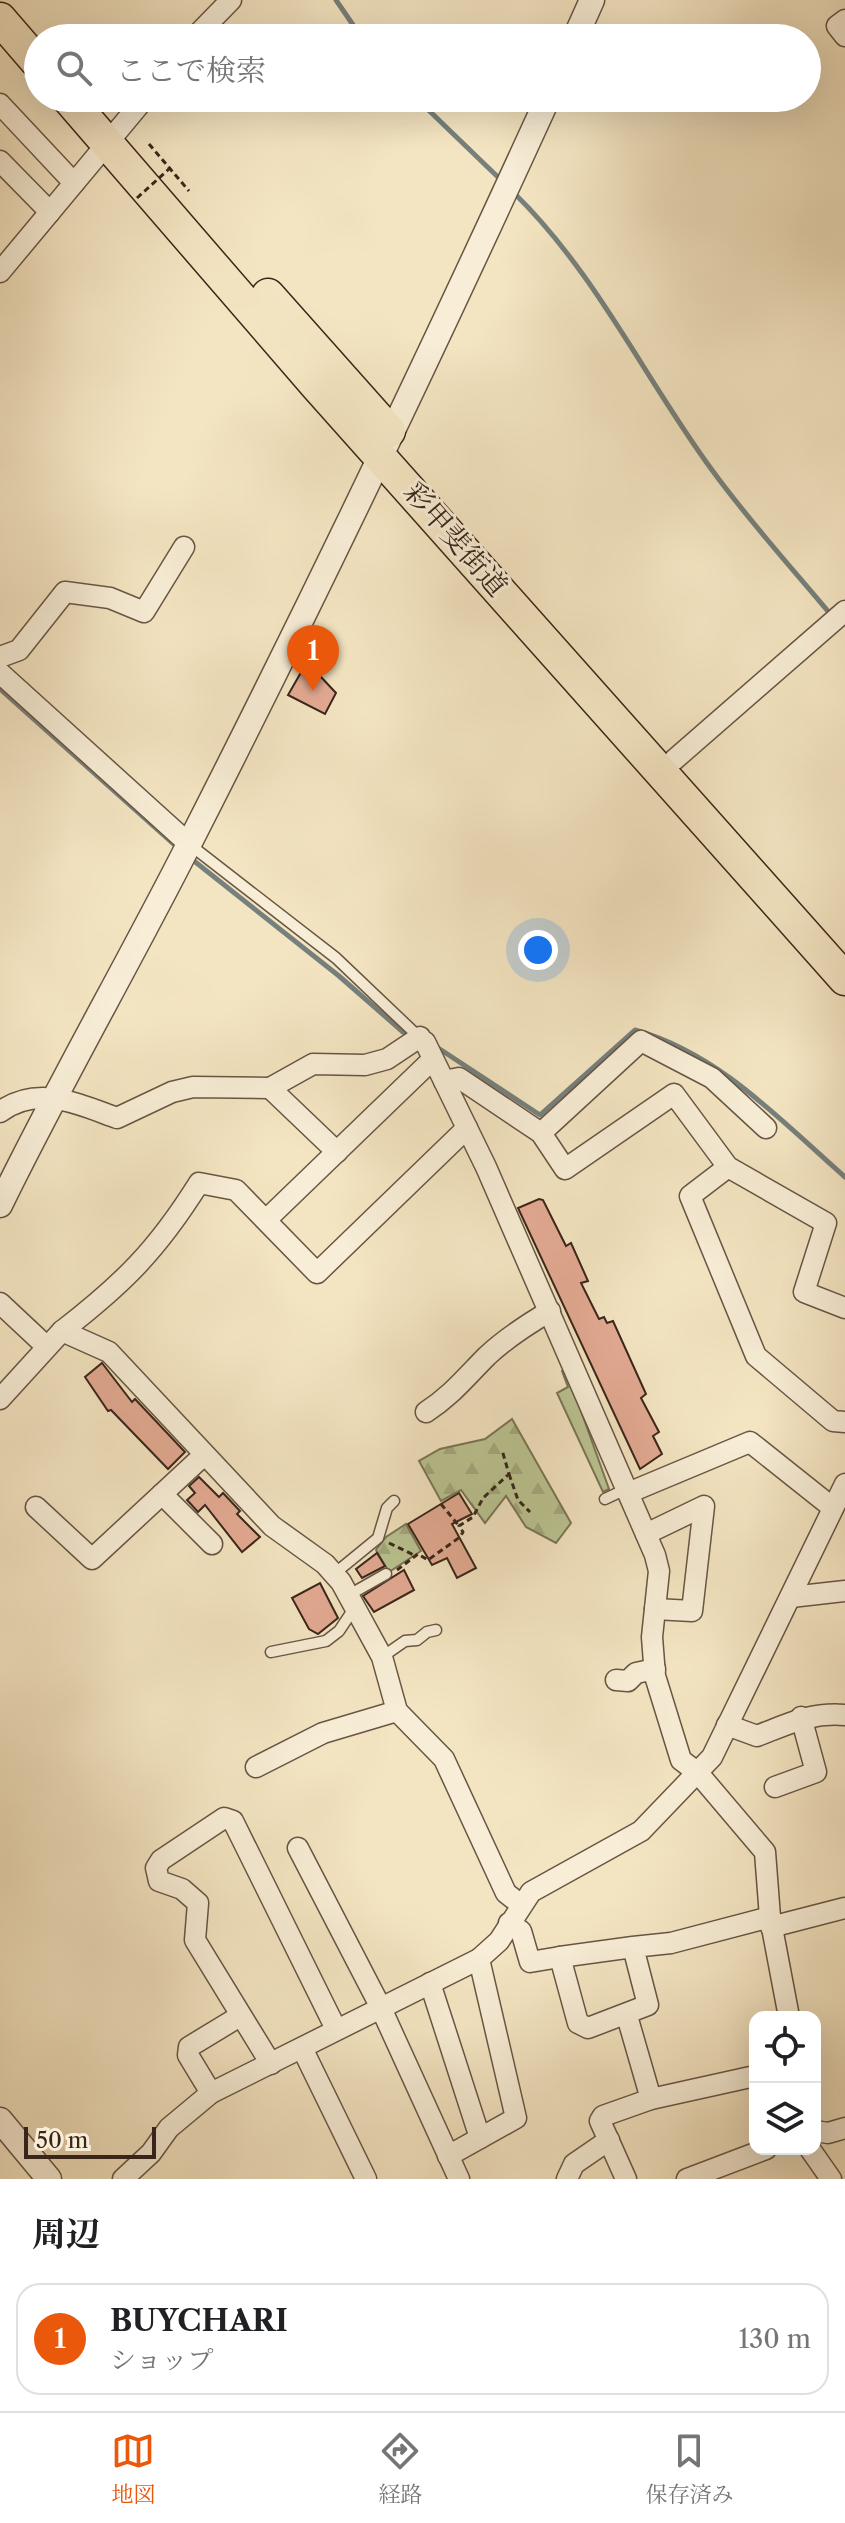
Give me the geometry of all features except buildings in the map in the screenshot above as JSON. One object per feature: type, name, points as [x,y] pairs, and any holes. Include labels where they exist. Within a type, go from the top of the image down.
[{"type":"highway","points":[[9,0],[30,24]]},
{"type":"highway","points":[[0,19],[24,47]]},
{"type":"highway","name":"彩甲斐街道","points":[[85,112],[115,137]]},
{"type":"highway","name":"彩甲斐街道","points":[[102,112],[115,137],[316,385],[386,444],[845,951]]},
{"type":"highway","name":"彩甲斐街道","points":[[386,444],[845,979]]},
{"type":"street","points":[[208,24],[231,0]]},
{"type":"street","points":[[581,24],[592,0]]},
{"type":"street","points":[[845,20],[837,26],[845,36]]},
{"type":"street","points":[[0,104],[74,183]]},
{"type":"street","points":[[0,272],[134,112]]},
{"type":"street","points":[[0,1205],[53,1095],[189,844],[386,444],[542,112]]},
{"type":"street","points":[[0,161],[50,212]]},
{"type":"street","points":[[0,657],[19,650],[65,592],[110,598],[144,612],[184,547]]},
{"type":"street","points":[[674,760],[844,612]]},
{"type":"street","points":[[0,673],[189,844]]},
{"type":"street","points":[[541,1133],[641,1041],[712,1078],[766,1128]]},
{"type":"street","points":[[426,1046],[550,1311],[646,1534],[659,1571],[652,1637],[655,1669],[681,1760],[698,1773],[765,1852],[770,1922],[788,2011]]},
{"type":"street","points":[[0,1112],[11,1104],[53,1095],[117,1118],[172,1092],[193,1087],[270,1088],[313,1064],[365,1065],[426,1046]]},
{"type":"street","points":[[266,1220],[337,1152],[426,1046]]},
{"type":"street","points":[[444,1081],[459,1078],[541,1133],[565,1169],[674,1094],[728,1167],[826,1223],[804,1292],[845,1308]]},
{"type":"street","points":[[270,1088],[337,1152]]},
{"type":"street","points":[[0,1399],[62,1331],[120,1286],[167,1234],[199,1183],[236,1190],[317,1273],[467,1128]]},
{"type":"street","points":[[728,1167],[690,1196],[756,1356],[833,1421],[845,1422]]},
{"type":"street","points":[[0,1303],[47,1347]]},
{"type":"street","points":[[426,1412],[448,1398],[489,1354],[518,1330],[550,1311]]},
{"type":"street","points":[[62,1331],[109,1352],[272,1526],[334,1574],[382,1657],[397,1711],[444,1759],[506,1893],[520,1904]]},
{"type":"street","points":[[627,1491],[750,1442],[833,1508]]},
{"type":"street","points":[[36,1507],[92,1559],[204,1455]]},
{"type":"street","points":[[123,2179],[151,2153],[169,2128],[211,2093],[479,1959],[499,1941],[520,1904],[531,1892],[641,1831],[712,1757],[845,1484]]},
{"type":"street","points":[[162,1494],[212,1544]]},
{"type":"street","points":[[646,1534],[704,1506],[692,1611],[655,1609]]},
{"type":"street","points":[[791,1597],[845,1591]]},
{"type":"street","points":[[616,1680],[628,1681],[636,1673],[655,1669]]},
{"type":"street","points":[[256,1767],[323,1733],[397,1711]]},
{"type":"street","points":[[727,1725],[757,1736],[801,1717],[822,1713],[845,1715]]},
{"type":"street","points":[[775,1787],[816,1772],[801,1717]]},
{"type":"street","points":[[271,2064],[195,1940],[198,1903],[182,1889],[159,1881],[156,1868],[161,1860],[224,1818],[233,1821],[336,2029]]},
{"type":"street","points":[[298,1848],[380,2006],[459,2179]]},
{"type":"street","points":[[509,1923],[521,1931],[530,1962],[671,1943],[845,1908]]},
{"type":"street","points":[[560,1957],[578,2023],[588,2028],[627,2016],[648,2005],[633,1947]]},
{"type":"street","points":[[448,2156],[516,2118],[479,1959]]},
{"type":"street","points":[[430,1983],[480,2138]]},
{"type":"street","points":[[211,2093],[188,2055],[189,2047],[240,2016]]},
{"type":"street","points":[[627,2016],[651,2099]]},
{"type":"street","points":[[302,2048],[366,2179]]},
{"type":"street","points":[[626,2179],[600,2121],[603,2116],[651,2099],[749,2077]]},
{"type":"street","points":[[0,2120],[49,2179]]},
{"type":"street","points":[[821,2132],[845,2128]]},
{"type":"street","points":[[567,2179],[574,2164],[609,2140]]},
{"type":"street","points":[[687,2179],[750,2155]]},
{"type":"street","points":[[814,2155],[831,2179]]},
{"type":"lane","points":[[189,844],[336,958],[426,1046]]},
{"type":"lane","points":[[605,1499],[627,1491]]},
{"type":"lane","points":[[334,1574],[378,1538],[387,1508],[394,1501]]},
{"type":"lane","points":[[271,1652],[326,1641],[339,1631],[352,1601],[391,1571]]},
{"type":"lane","points":[[382,1657],[405,1641],[417,1640],[427,1632],[436,1630]]},
{"type":"path","points":[[149,144],[189,191]]},
{"type":"path","points":[[137,198],[170,168]]},
{"type":"path","points":[[502,1450],[518,1500],[530,1512]]},
{"type":"path","points":[[459,1526],[473,1517],[483,1498],[509,1474]]},
{"type":"path","points":[[383,1548],[388,1542],[428,1560],[449,1548],[463,1532],[441,1504]]},
{"type":"path","points":[[391,1571],[416,1556]]},
{"type":"green space","points":[[566,1369],[609,1489],[603,1492],[557,1393],[568,1387],[562,1371]]},
{"type":"green space","points":[[512,1419],[571,1523],[556,1543],[526,1527],[506,1496],[485,1523],[461,1490],[441,1501],[419,1461],[440,1449],[485,1439]]},
{"type":"green space","points":[[406,1524],[421,1551],[389,1572],[376,1550],[386,1537]]},
{"type":"waterway","points":[[336,0],[352,24]]},
{"type":"waterway","points":[[431,112],[502,181]]},
{"type":"waterway","points":[[514,193],[570,257],[726,489],[832,616]]},
{"type":"waterway","points":[[0,689],[178,848]]},
{"type":"waterway","points":[[189,857],[411,1036]]},
{"type":"waterway","points":[[432,1044],[540,1115],[635,1030],[666,1041],[722,1072],[773,1112],[845,1177]]},
{"type":"place","name":"BUYCHARI","points":[[313,691]]}]
